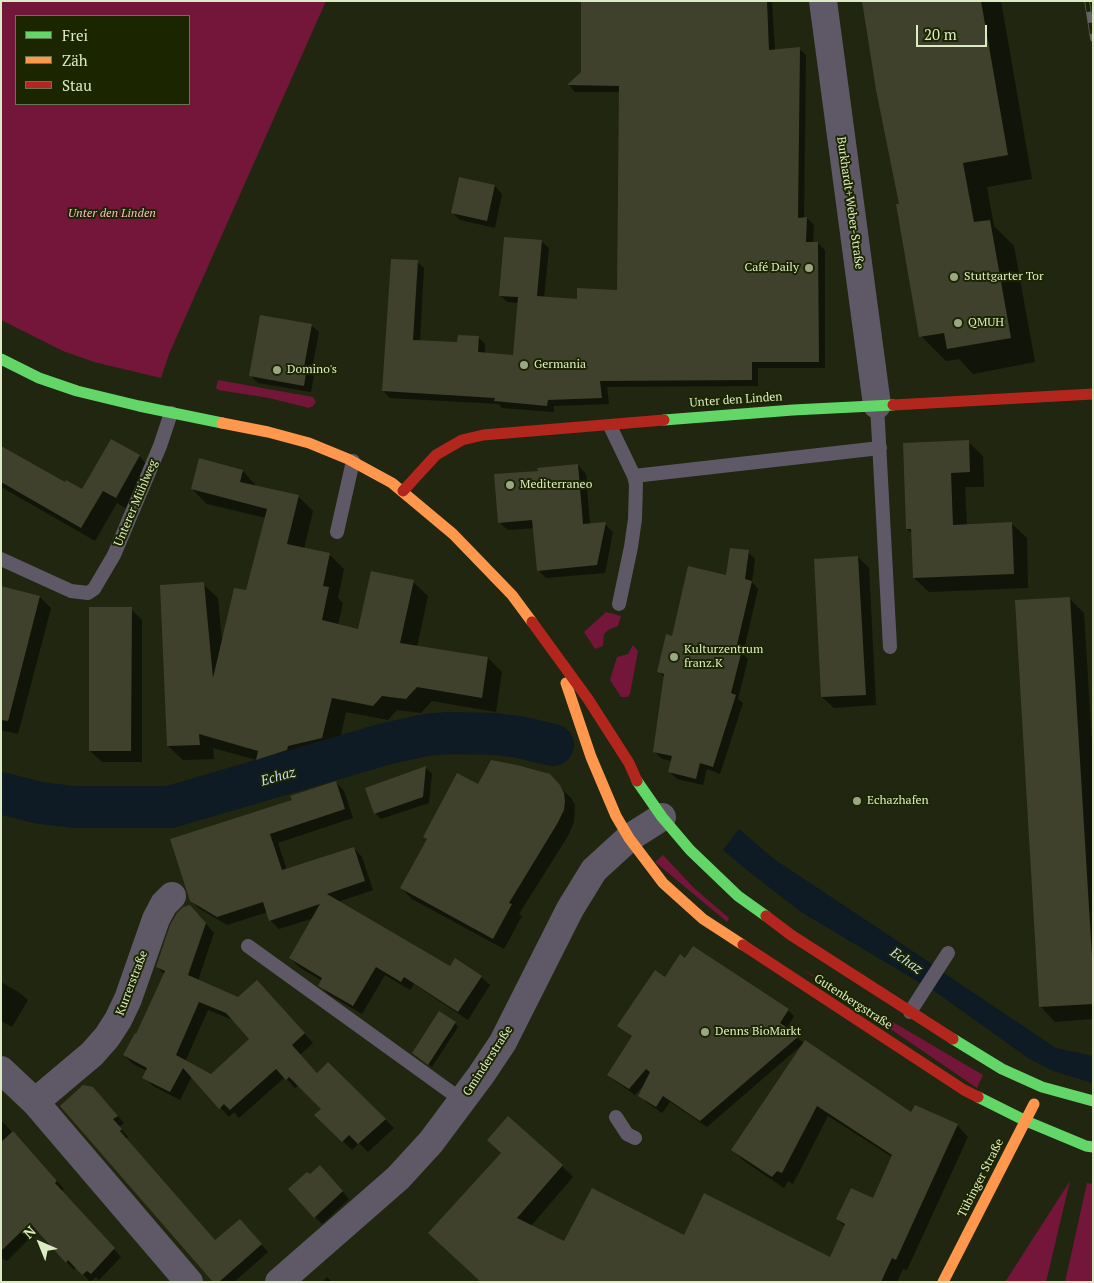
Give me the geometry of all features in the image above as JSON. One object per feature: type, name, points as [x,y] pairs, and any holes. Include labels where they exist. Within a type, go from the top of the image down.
[{"type":"main road","points":[[1,359],[39,378],[77,391],[171,413],[268,432],[309,443],[353,461],[381,476],[403,491],[453,534],[523,608],[593,706],[629,763],[638,782],[662,817]]},
{"type":"main road","name":"Unter den Linden","points":[[403,491],[436,455],[462,440],[483,434],[610,426],[685,418],[877,404],[1093,394]]},
{"type":"main road","points":[[557,655],[591,757],[616,816],[629,838]]},
{"type":"main road","name":"Gutenbergstraße","points":[[662,817],[690,850],[750,905],[791,935],[1002,1069],[1042,1087],[1093,1101]]},
{"type":"main road","name":"Gutenbergstraße","points":[[629,838],[663,883],[703,919],[964,1090],[1026,1121],[1086,1146],[1093,1147]]},
{"type":"main road","name":"Tübinger Straße","points":[[943,1282],[1042,1087]]},
{"type":"street","name":"Burkhardt+Weber-Straße","points":[[823,1],[877,404]]},
{"type":"street","name":"Gminderstraße","points":[[279,1282],[398,1178],[431,1142],[463,1101],[503,1042],[581,890],[602,861],[629,838],[662,817]]},
{"type":"street","name":"Kurrerstraße","points":[[34,1102],[92,1054],[110,1032],[128,999],[156,919],[164,904],[172,896]]},
{"type":"street","points":[[1,1070],[34,1102],[189,1282]]},
{"type":"lane","points":[[877,404],[890,647]]},
{"type":"lane","name":"Unterer Mühlweg","points":[[1,559],[71,591],[88,593],[94,589],[114,555],[160,446],[171,413]]},
{"type":"lane","points":[[610,426],[634,476],[636,496],[631,547],[619,604]]},
{"type":"lane","points":[[634,476],[880,448]]},
{"type":"lane","points":[[337,532],[353,461]]},
{"type":"lane","points":[[248,946],[463,1101]]},
{"type":"lane","points":[[910,1012],[948,953]]},
{"type":"lane","points":[[616,1117],[627,1134],[635,1138]]},
{"type":"green space","name":"Unter den Linden","points":[[1,1],[326,1],[169,354],[161,378],[94,362],[63,351],[1,320]]},
{"type":"green space","points":[[218,380],[313,397],[316,402],[309,408],[269,398],[218,390],[216,388]]},
{"type":"green space","points":[[606,612],[621,616],[618,626],[604,634],[603,646],[595,649],[584,632]]},
{"type":"green space","points":[[633,645],[638,651],[630,694],[627,697],[621,697],[610,680],[617,657],[628,654]]},
{"type":"green space","points":[[663,855],[694,888],[729,918],[727,922],[655,862]]},
{"type":"green space","points":[[801,968],[983,1075],[977,1088]]},
{"type":"green space","points":[[1070,1181],[1046,1282],[1005,1282]]},
{"type":"green space","points":[[1087,1183],[1093,1184],[1093,1282],[1065,1282]]},
{"type":"water","points":[[739,829],[774,859],[935,966],[922,984],[801,912],[743,867],[723,850]]},
{"type":"water","points":[[941,971],[1056,1048],[1093,1056],[1093,1083],[1053,1071],[1028,1058],[930,988]]},
{"type":"building","points":[[581,1],[767,1],[769,50],[800,47],[798,218],[807,217],[806,242],[818,242],[819,362],[752,362],[752,380],[600,381],[602,398],[548,400],[547,406],[494,401],[495,398],[382,391],[391,259],[418,260],[413,340],[457,342],[458,335],[479,336],[478,352],[513,355],[518,297],[499,296],[504,237],[542,240],[537,296],[577,299],[577,288],[617,290],[619,86],[567,85],[581,72]]},
{"type":"building","points":[[862,1],[981,1],[1008,155],[963,163],[974,222],[990,220],[1011,338],[947,349],[944,333],[919,337],[896,204],[899,204],[876,90]]},
{"type":"building","points":[[459,177],[495,185],[487,221],[451,213]]},
{"type":"building","points":[[260,315],[312,324],[304,367],[307,367],[304,386],[249,376]]},
{"type":"building","points":[[111,439],[140,455],[116,498],[103,491],[81,528],[1,482],[1,446],[65,482],[66,480],[82,489]]},
{"type":"building","points":[[969,440],[970,472],[951,473],[953,525],[1012,522],[1014,574],[913,578],[911,529],[906,529],[903,443]]},
{"type":"building","points":[[199,458],[243,470],[240,482],[299,495],[287,544],[330,553],[323,586],[329,587],[322,620],[358,629],[371,571],[414,580],[400,643],[488,657],[482,698],[417,687],[406,699],[382,696],[373,706],[332,698],[322,738],[288,746],[287,750],[256,760],[258,751],[199,734],[200,745],[167,746],[160,585],[204,582],[213,678],[234,588],[246,590],[267,509],[191,489]]},
{"type":"building","points":[[578,464],[583,524],[606,522],[597,565],[537,571],[532,520],[498,523],[494,474],[538,471],[537,468]]},
{"type":"building","points":[[730,548],[749,550],[745,579],[752,581],[736,649],[742,650],[731,693],[736,695],[713,767],[700,763],[696,779],[668,772],[672,756],[653,752],[664,674],[657,672],[666,634],[672,636],[688,566],[726,575]]},
{"type":"building","points":[[858,556],[866,695],[821,697],[814,559]]},
{"type":"building","points":[[1,586],[40,596],[8,721],[1,720]]},
{"type":"building","points":[[1070,597],[1093,973],[1093,1004],[1039,1007],[1015,600]]},
{"type":"building","points":[[89,607],[132,607],[131,751],[89,751]]},
{"type":"building","points":[[491,760],[550,774],[560,785],[565,801],[564,810],[557,824],[509,903],[512,904],[493,939],[400,888],[427,839],[423,837],[457,773],[478,784]]},
{"type":"building","points":[[426,766],[423,797],[374,814],[365,788]]},
{"type":"building","points":[[336,781],[345,809],[270,834],[282,870],[354,847],[365,881],[327,894],[450,966],[455,958],[482,976],[458,1012],[404,977],[401,982],[376,967],[353,1006],[318,986],[322,978],[289,958],[320,904],[269,921],[263,902],[217,917],[190,901],[170,839],[292,800],[290,796]]},
{"type":"building","points":[[190,905],[206,923],[188,975],[238,997],[257,980],[305,1033],[292,1045],[317,1073],[328,1062],[386,1119],[358,1144],[349,1135],[342,1142],[314,1115],[321,1109],[289,1077],[286,1080],[276,1069],[230,1110],[224,1104],[219,1109],[183,1068],[170,1092],[142,1078],[147,1068],[123,1055],[136,1034],[165,971],[156,967],[170,925],[183,907]],"holes":[[[199,1002],[226,1013],[249,1039],[211,1074],[176,1055]]]},
{"type":"building","name":"Denns BioMarkt","points":[[693,946],[789,1009],[780,1023],[799,1036],[700,1121],[663,1096],[656,1107],[638,1096],[650,1072],[646,1069],[629,1089],[607,1075],[632,1036],[617,1026],[655,970],[665,977],[680,954],[685,958]]},
{"type":"building","points":[[439,1011],[456,1022],[428,1065],[412,1053]]},
{"type":"building","points":[[805,1040],[911,1112],[915,1105],[958,1124],[896,1260],[892,1258],[881,1282],[481,1282],[428,1233],[501,1153],[487,1140],[508,1116],[563,1165],[517,1218],[564,1241],[592,1188],[684,1235],[704,1193],[830,1257],[845,1224],[836,1219],[851,1188],[873,1198],[892,1155],[817,1106],[782,1173],[777,1171],[772,1177],[731,1150]]},
{"type":"building","points":[[83,1085],[93,1087],[118,1116],[113,1119],[122,1129],[120,1131],[215,1240],[240,1219],[262,1244],[219,1282],[213,1282],[60,1106]]},
{"type":"building","points":[[13,1131],[57,1181],[55,1183],[115,1248],[91,1274],[87,1271],[82,1275],[68,1260],[66,1263],[30,1223],[1,1251],[1,1142]]},
{"type":"building","points":[[320,1165],[343,1191],[314,1218],[288,1189],[307,1172],[310,1174]]},
{"type":"waterway","name":"Echaz","points":[[1,793],[40,803],[75,807],[170,807],[385,744],[426,735],[449,733],[495,734],[519,737],[553,745]]},
{"type":"railway","points":[[1087,1],[1093,39]]},
{"type":"traffic: fast","points":[[1,359],[39,378],[77,391],[222,423]]},
{"type":"traffic: fast","points":[[664,420],[793,410],[893,405]]},
{"type":"traffic: fast","points":[[637,781],[662,817],[690,850],[738,896],[766,916]]},
{"type":"traffic: fast","points":[[953,1039],[1002,1069],[1042,1087],[1093,1101]]},
{"type":"traffic: fast","points":[[978,1097],[1026,1121],[1086,1146],[1093,1147]]},
{"type":"traffic: slow","points":[[222,423],[268,432],[309,443],[348,459],[392,483],[453,534],[512,595],[532,622]]},
{"type":"traffic: slow","points":[[566,683],[591,757],[616,816],[629,838],[663,883],[703,919],[743,945]]},
{"type":"traffic: slow","points":[[943,1282],[1034,1104]]},
{"type":"traffic: jam","points":[[893,405],[1093,394]]},
{"type":"traffic: jam","points":[[403,491],[436,455],[462,440],[483,435],[664,420]]},
{"type":"traffic: jam","points":[[532,622],[588,699],[629,763],[637,781]]},
{"type":"traffic: jam","points":[[766,916],[791,935],[953,1039]]},
{"type":"traffic: jam","points":[[743,945],[964,1090],[978,1097]]},
{"type":"place","name":"Café Daily","points":[[809,268]]},
{"type":"place","name":"Stuttgarter Tor","points":[[954,277]]},
{"type":"place","name":"QMUH","points":[[958,323]]},
{"type":"place","name":"Germania","points":[[524,365]]},
{"type":"place","name":"Domino's","points":[[277,370]]},
{"type":"place","name":"Mediterraneo","points":[[510,485]]},
{"type":"place","name":"Kulturzentrum franz.K","points":[[674,657]]},
{"type":"place","name":"Echazhafen","points":[[857,801]]},
{"type":"place","name":"Denns BioMarkt","points":[[705,1032]]}]
